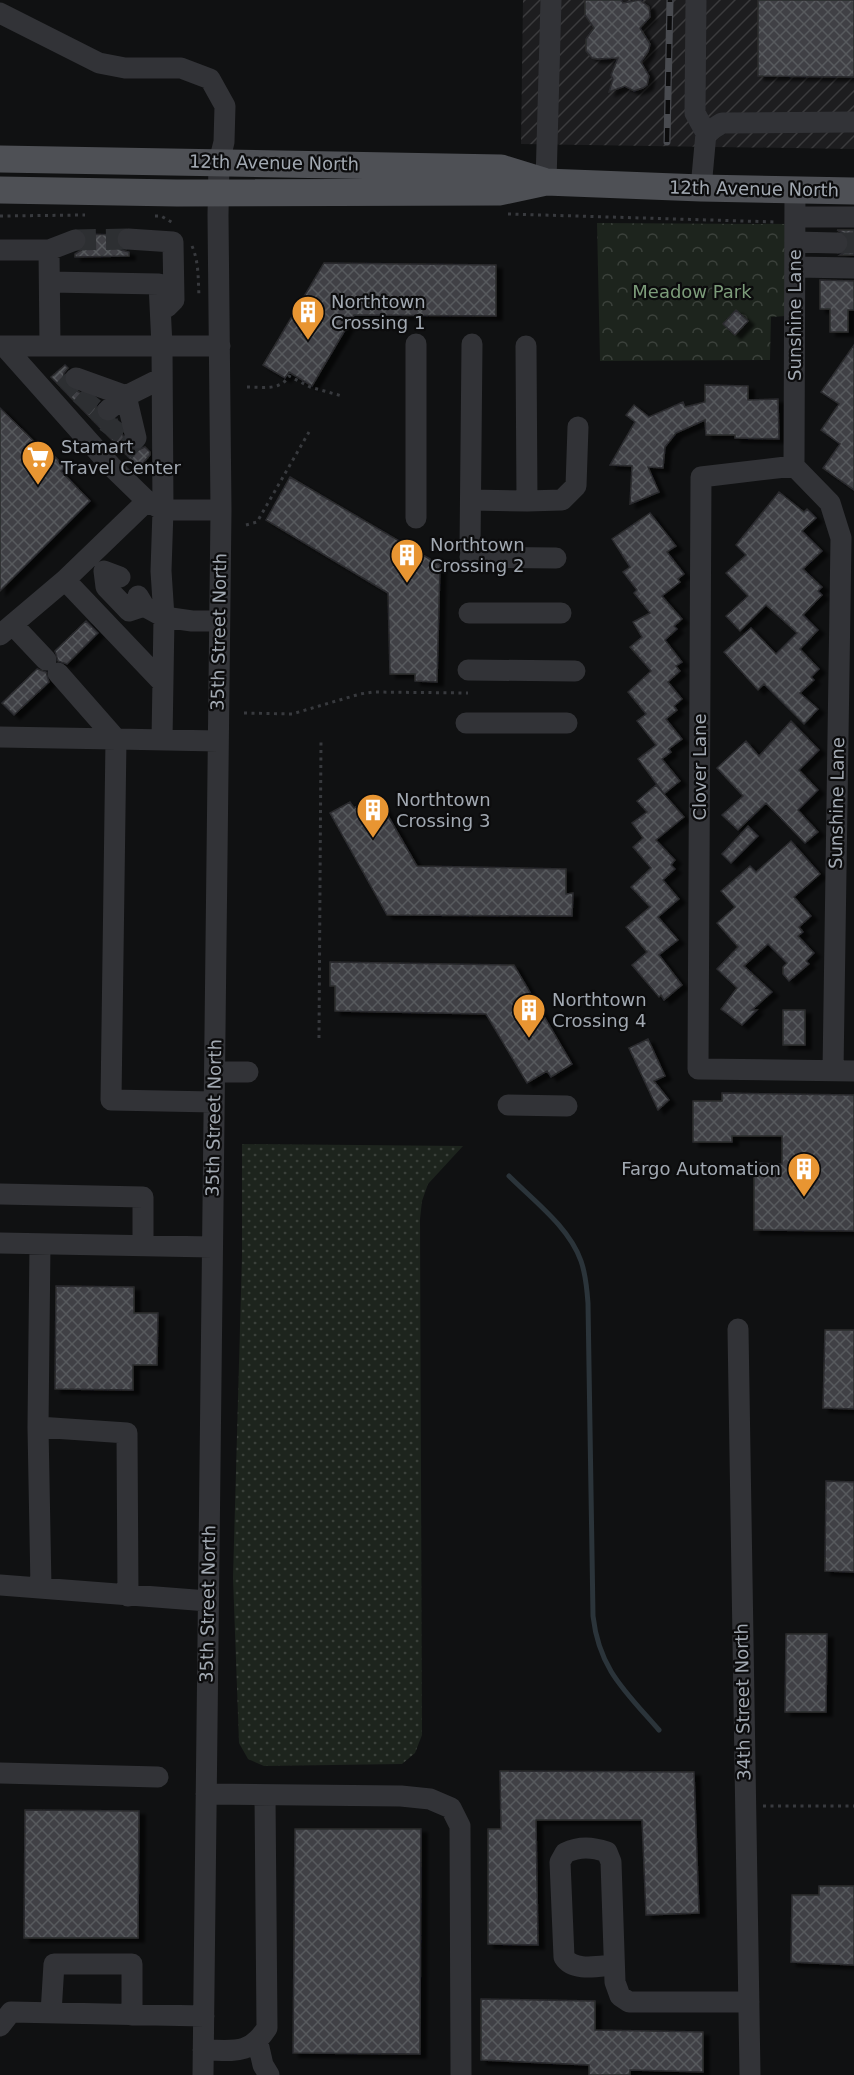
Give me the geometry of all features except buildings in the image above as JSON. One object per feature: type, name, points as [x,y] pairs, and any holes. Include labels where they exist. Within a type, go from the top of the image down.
[{"type":"main road","name":"12th Avenue North","points":[[0,159],[501,168],[546,182]]},
{"type":"main road","name":"12th Avenue North","points":[[0,190],[218,193],[499,192],[546,182],[701,188],[795,218],[854,191]]},
{"type":"street","points":[[546,182],[551,0]]},
{"type":"street","points":[[696,0],[695,113],[706,133],[701,188]]},
{"type":"street","name":"35th Street North","points":[[0,13],[99,63],[125,68],[181,68],[210,79],[225,106],[224,142],[219,162],[218,193],[220,510],[203,2075]]},
{"type":"street","points":[[706,133],[722,123],[734,122],[854,122]]},
{"type":"street","points":[[795,218],[854,217]]},
{"type":"street","points":[[795,218],[837,243]]},
{"type":"street","name":"Sunshine Lane","points":[[795,218],[794,466],[830,502],[841,538],[844,1071]]},
{"type":"street","points":[[128,239],[173,242],[174,300],[160,314]]},
{"type":"street","points":[[0,250],[49,250],[75,240]]},
{"type":"street","points":[[49,250],[50,345]]},
{"type":"street","points":[[795,267],[854,268]]},
{"type":"street","points":[[50,282],[159,284],[162,378],[155,506],[164,617],[162,740]]},
{"type":"street","points":[[416,344],[416,518]]},
{"type":"street","points":[[472,344],[470,553],[556,558]]},
{"type":"street","points":[[2,346],[220,346]]},
{"type":"street","points":[[2,346],[64,390],[123,452],[155,506]]},
{"type":"street","points":[[526,346],[527,501]]},
{"type":"street","points":[[80,407],[126,396],[162,378]]},
{"type":"street","points":[[64,390],[126,396]]},
{"type":"street","points":[[101,429],[126,396]]},
{"type":"street","points":[[123,452],[126,396]]},
{"type":"street","points":[[471,500],[562,500],[576,486],[578,427]]},
{"type":"street","name":"Clover Lane","points":[[794,466],[701,477],[698,1070],[844,1071]]},
{"type":"street","points":[[155,506],[220,510]]},
{"type":"street","points":[[155,506],[105,568],[65,580],[6,630],[52,667],[116,740],[111,1100],[214,1102]]},
{"type":"street","points":[[105,568],[106,587],[129,611],[141,601],[164,617],[192,621],[219,621]]},
{"type":"street","points":[[65,580],[163,683]]},
{"type":"street","points":[[469,613],[561,613]]},
{"type":"street","points":[[468,670],[575,671]]},
{"type":"street","points":[[466,723],[567,723]]},
{"type":"street","points":[[0,737],[218,741]]},
{"type":"street","points":[[214,1072],[248,1072]]},
{"type":"street","points":[[508,1105],[567,1106]]},
{"type":"street","points":[[0,1194],[143,1197],[143,1246]]},
{"type":"street","points":[[0,1243],[212,1247]]},
{"type":"street","points":[[40,1244],[38,1427],[41,1588]]},
{"type":"street","name":"34th Street North","points":[[738,1329],[750,2075]]},
{"type":"street","points":[[38,1427],[127,1433],[128,1596]]},
{"type":"street","points":[[0,1585],[208,1601]]},
{"type":"street","points":[[0,1773],[158,1777]]},
{"type":"street","points":[[206,1794],[401,1796],[430,1799],[451,1808],[460,1826],[461,2075]]},
{"type":"street","points":[[203,2050],[240,2050],[258,2043],[267,2028],[265,1795]]},
{"type":"street","points":[[614,1965],[572,1965],[564,1957],[560,1862],[565,1853],[575,1848],[594,1848],[607,1852],[611,1862],[615,1982],[620,1996],[628,2002],[748,2002]]},
{"type":"street","points":[[51,2013],[54,1964],[132,1964],[132,2015]]},
{"type":"street","points":[[4,2016],[51,2013],[204,2016]]},
{"type":"street","points":[[258,2043],[263,2064],[269,2075]]},
{"type":"path","points":[[503,214],[795,218]]},
{"type":"path","points":[[247,387],[278,387],[285,383],[289,376],[310,387],[342,396]]},
{"type":"path","points":[[246,525],[257,522],[309,432]]},
{"type":"path","points":[[244,713],[292,714],[360,693],[468,693]]},
{"type":"path","points":[[319,1038],[321,739]]},
{"type":"path","points":[[745,1806],[854,1806]]},
{"type":"shaded area","points":[[523,0],[854,0],[854,149],[521,144]]},
{"type":"green space","name":"Meadow Park","points":[[597,223],[787,224],[786,316],[771,317],[770,360],[600,361]]},
{"type":"green space","points":[[242,1144],[463,1146],[428,1184],[422,1201],[420,1219],[422,1735],[415,1753],[402,1764],[264,1766],[248,1759],[239,1743],[233,1578],[242,1256]]},
{"type":"waterway","points":[[509,1176],[560,1226],[583,1266],[588,1303],[593,1616],[596,1635],[601,1651],[616,1678],[659,1730]]},
{"type":"tunnel","points":[[75,240],[128,239]]},
{"type":"tunnel","points":[[837,243],[854,243]]},
{"type":"tunnel","points":[[64,390],[76,378]]},
{"type":"tunnel","points":[[81,408],[93,394]]},
{"type":"tunnel","points":[[96,423],[108,410]]},
{"type":"tunnel","points":[[108,436],[119,421]]},
{"type":"tunnel","points":[[124,452],[136,438]]},
{"type":"railway","points":[[667,142],[670,0]]},
{"type":"place","name":"Northtown Crossing 1","points":[[308,341]]},
{"type":"place","name":"Stamart Travel Center","points":[[38,486]]},
{"type":"place","name":"Northtown Crossing 2","points":[[407,584]]},
{"type":"place","name":"Northtown Crossing 3","points":[[373,839]]},
{"type":"place","name":"Northtown Crossing 4","points":[[529,1039]]},
{"type":"place","name":"Fargo Automation","points":[[804,1198]]}]
